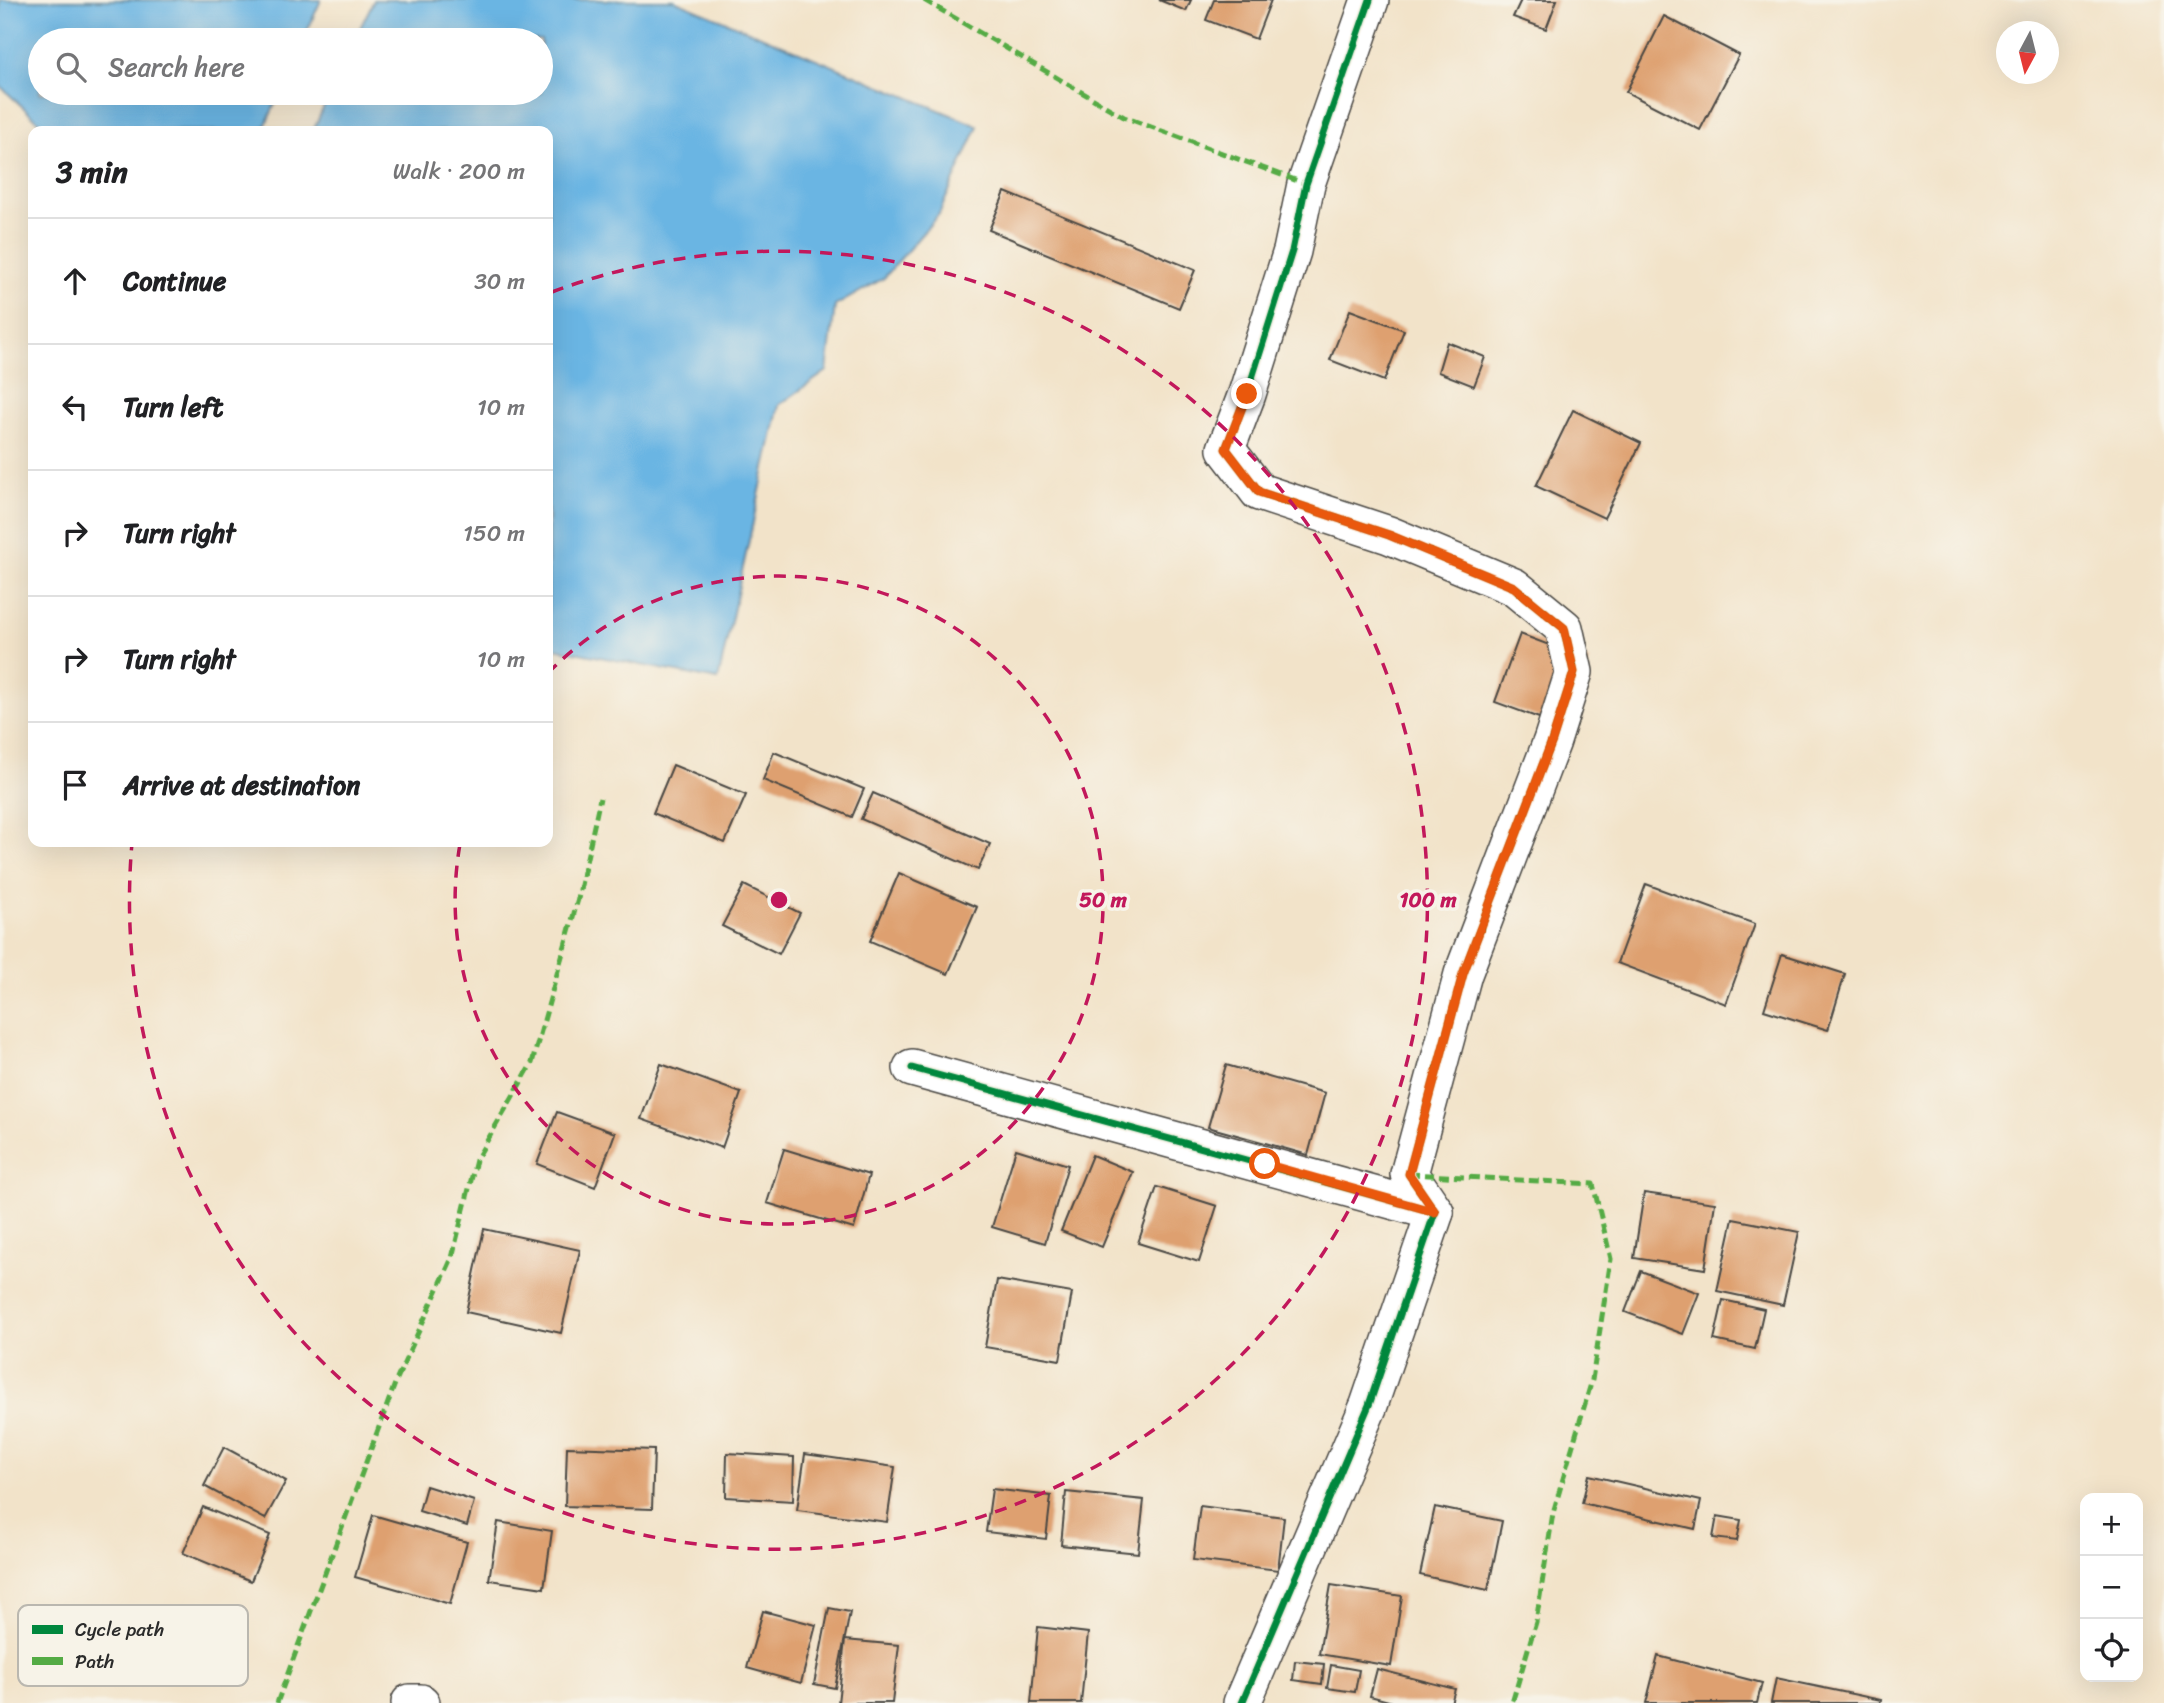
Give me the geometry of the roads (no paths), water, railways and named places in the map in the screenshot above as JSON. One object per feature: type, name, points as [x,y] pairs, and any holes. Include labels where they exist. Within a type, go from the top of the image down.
[{"type":"street","points":[[1370,0],[1306,184],[1292,251],[1247,394],[1226,449],[1259,492],[1389,535],[1514,587],[1564,628],[1574,672],[1552,741],[1463,974],[1409,1174],[1435,1212]]},
{"type":"street","points":[[912,1068],[1435,1212]]},
{"type":"street","points":[[1242,1703],[1369,1405],[1435,1212]]},
{"type":"street","points":[[410,1703],[421,1703]]},
{"type":"water","points":[[0,0],[321,0],[308,28],[28,28],[28,105],[275,105],[265,126],[41,126],[0,86]]},
{"type":"water","points":[[374,0],[674,0],[978,126],[939,214],[884,278],[835,306],[827,371],[779,405],[718,680],[553,648],[553,126],[315,126],[325,105],[553,105],[553,28],[360,28]]}]
